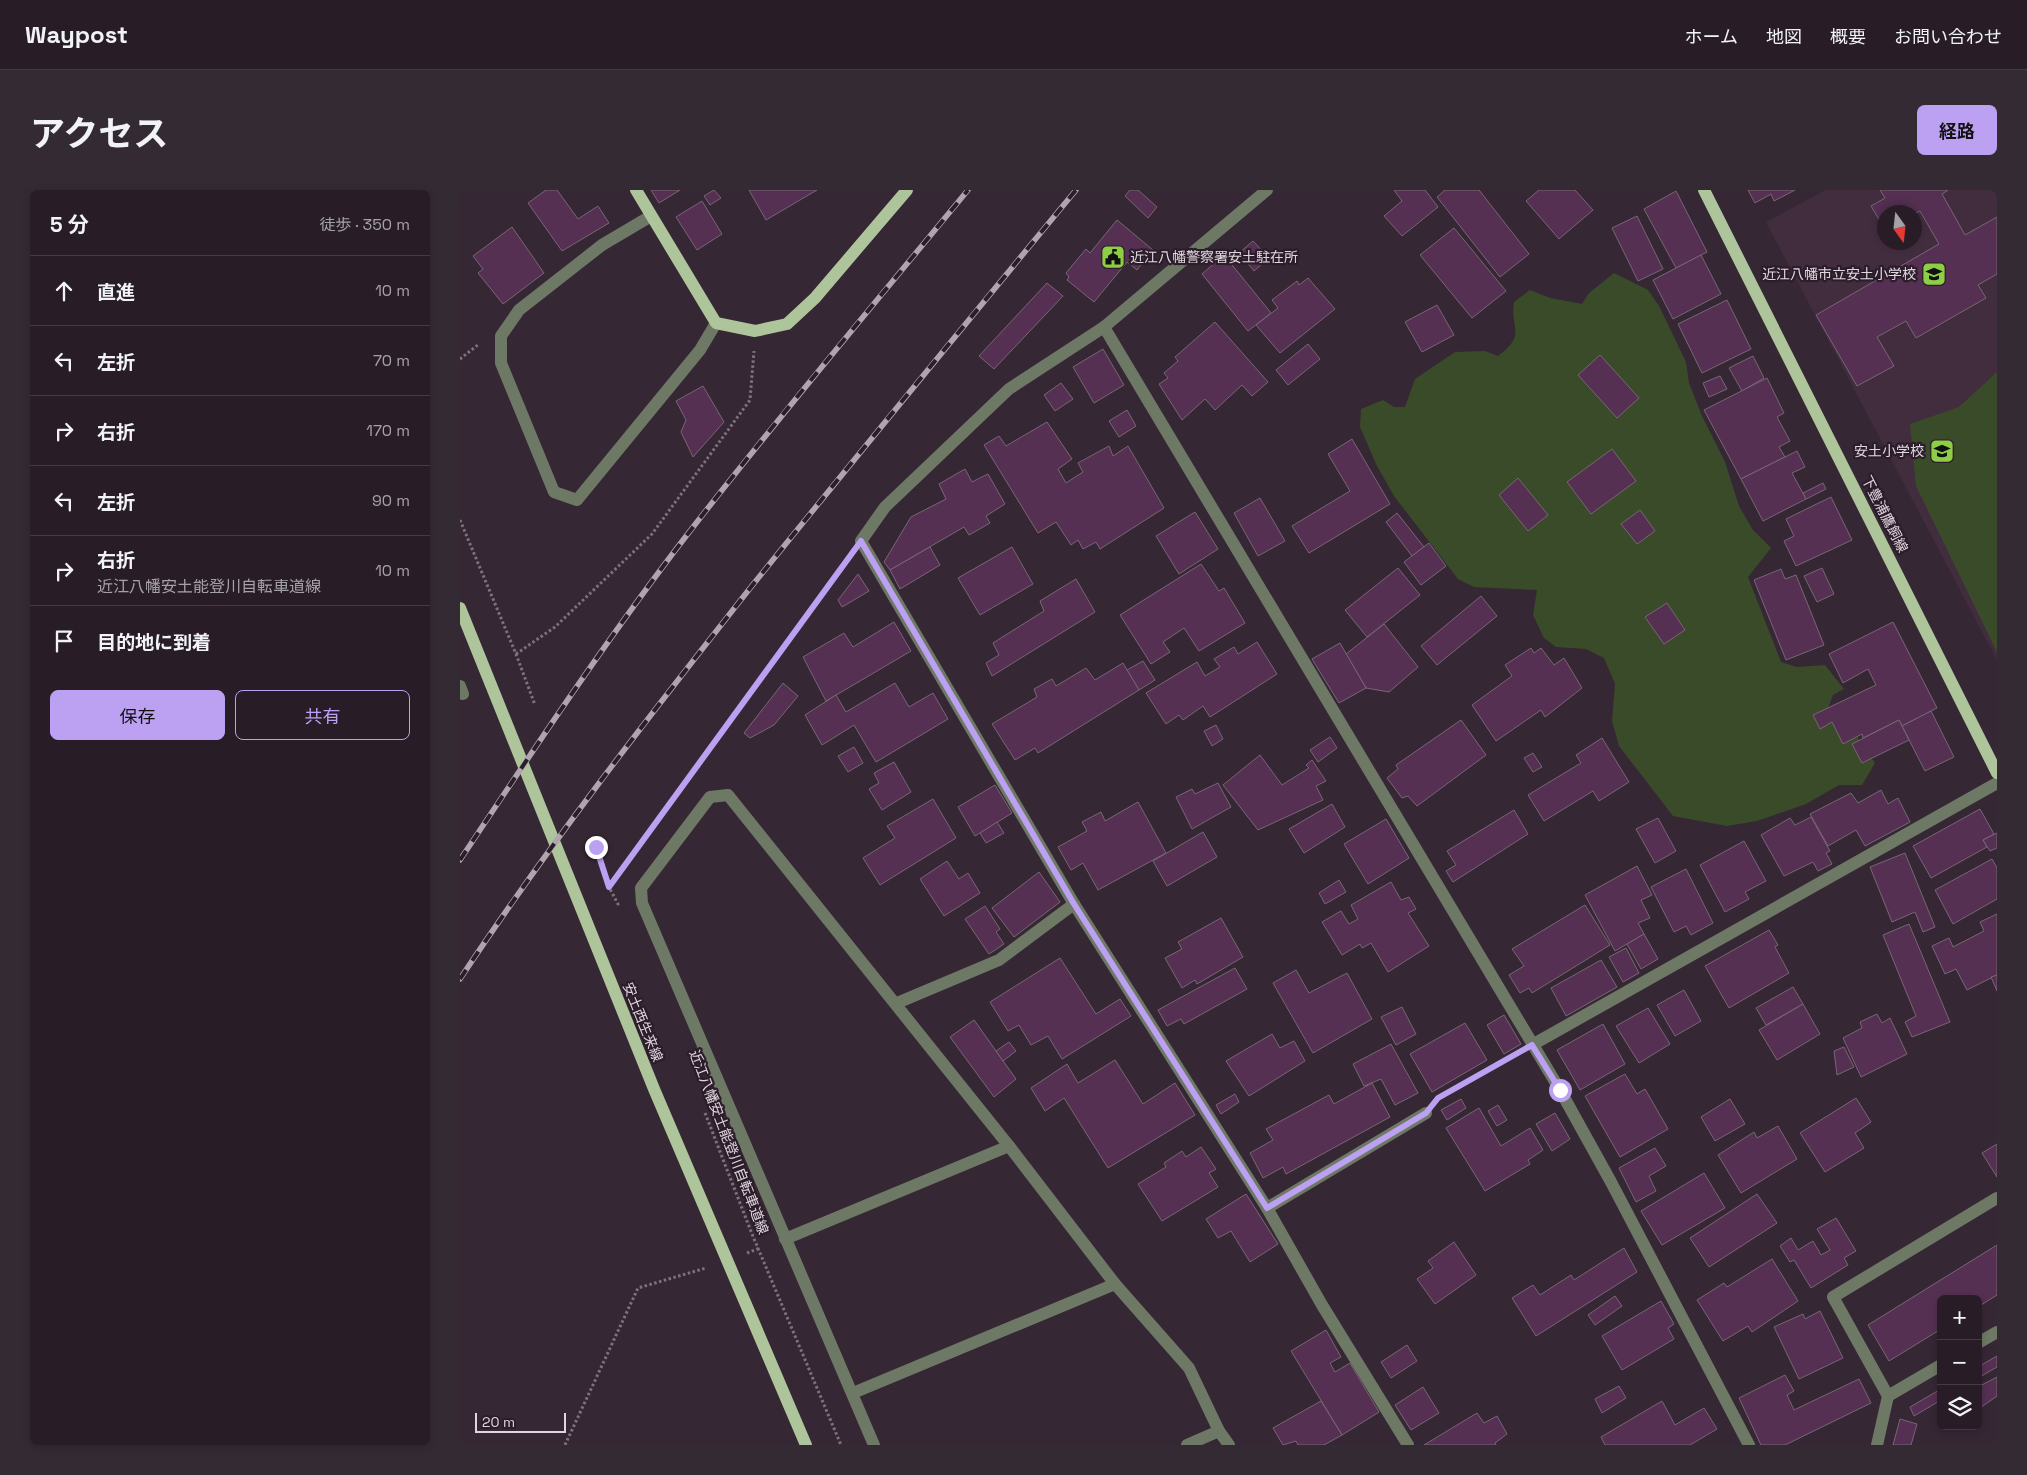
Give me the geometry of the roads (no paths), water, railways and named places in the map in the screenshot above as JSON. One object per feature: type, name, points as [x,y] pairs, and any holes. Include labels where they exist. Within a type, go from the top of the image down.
[{"type":"main road","points":[[636,190],[716,323],[755,331],[787,324],[815,298],[907,190]]},
{"type":"main road","name":"下豊浦鷹飼線","points":[[1704,190],[1997,773]]},
{"type":"main road","name":"安土西生来線","points":[[460,608],[654,1088],[806,1445]]},
{"type":"street","points":[[1267,190],[1104,327],[1008,389],[885,507],[861,541],[1074,904],[1267,1208],[1322,1305],[1408,1445]]},
{"type":"street","points":[[651,216],[602,245],[534,298],[519,310],[501,336],[502,363],[554,492],[577,500],[700,350],[716,323]]},
{"type":"street","points":[[1104,327],[1532,1045],[1611,1182],[1749,1445]]},
{"type":"street","points":[[1532,1045],[1997,783]]},
{"type":"street","points":[[874,1445],[642,902],[641,888],[710,797],[728,795],[897,1003],[1115,1284],[1189,1368],[1219,1431],[1229,1445]]},
{"type":"street","points":[[897,1003],[999,960],[1074,904]]},
{"type":"street","points":[[1267,1208],[1426,1113]]},
{"type":"street","points":[[785,1239],[1009,1146]]},
{"type":"street","points":[[1877,1445],[1888,1396],[1834,1297],[1997,1198]]},
{"type":"street","points":[[853,1393],[1115,1284]]},
{"type":"street","points":[[1982,1341],[1997,1332]]},
{"type":"street","points":[[1888,1396],[1937,1367]]},
{"type":"street","points":[[1187,1445],[1219,1431]]},
{"type":"railway","points":[[460,860],[572,694],[690,531],[828,359],[968,190]]},
{"type":"railway","points":[[460,979],[529,878],[676,683],[832,487],[1076,190]]},
{"type":"place","name":"近江八幡警察署安土駐在所","points":[[1113,257]]},
{"type":"place","name":"近江八幡市立安土小学校","points":[[1934,274]]},
{"type":"place","name":"安土小学校","points":[[1942,451]]}]
